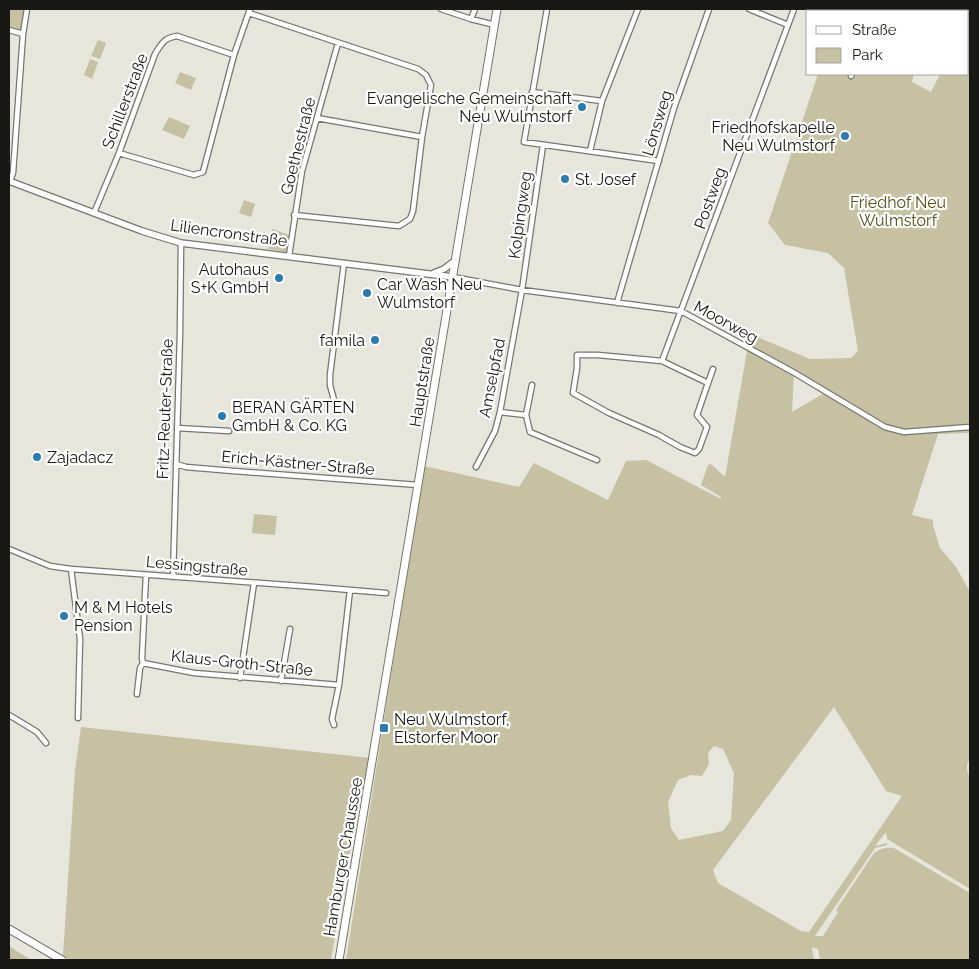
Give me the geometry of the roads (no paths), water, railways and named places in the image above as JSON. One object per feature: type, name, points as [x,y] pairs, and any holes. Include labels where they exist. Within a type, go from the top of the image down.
[{"type":"main road","name":"Hauptstraße","points":[[374,759],[498,9]]},
{"type":"main road","name":"Hamburger Chaussee","points":[[339,960],[374,759]]},
{"type":"main road","points":[[9,929],[62,960]]},
{"type":"street","points":[[9,181],[12,173],[23,34],[27,9]]},
{"type":"street","points":[[441,9],[495,25]]},
{"type":"street","points":[[471,19],[475,9]]},
{"type":"street","points":[[547,9],[524,142],[659,161]]},
{"type":"street","points":[[590,151],[602,101],[638,9]]},
{"type":"street","name":"Lönsweg","points":[[617,304],[674,108],[709,9]]},
{"type":"street","points":[[749,9],[788,25]]},
{"type":"street","name":"Postweg","points":[[662,361],[794,9]]},
{"type":"street","points":[[119,152],[194,175],[203,172],[234,55],[250,11],[418,70],[426,75],[431,85],[422,137],[413,211],[410,219],[399,226],[294,215]]},
{"type":"street","points":[[9,30],[23,34]]},
{"type":"street","name":"Schillerstraße","points":[[94,213],[155,54],[162,43],[168,38],[177,36],[234,55]]},
{"type":"street","name":"Goethestraße","points":[[289,256],[302,172],[338,43]]},
{"type":"street","points":[[532,92],[602,101]]},
{"type":"street","points":[[317,118],[422,137]]},
{"type":"street","name":"Kolpingweg","points":[[522,290],[543,145]]},
{"type":"street","name":"Liliencronstraße","points":[[9,181],[182,243],[453,277]]},
{"type":"street","name":"Fritz-Reuter-Straße","points":[[172,577],[182,243]]},
{"type":"street","points":[[432,273],[444,269],[456,260]]},
{"type":"street","points":[[335,404],[330,385],[330,375],[344,263]]},
{"type":"street","name":"Moorweg","points":[[453,277],[522,290],[681,311],[794,372],[886,427],[904,432],[970,428]]},
{"type":"street","name":"Amselpfad","points":[[476,467],[494,431],[500,412],[522,290]]},
{"type":"street","points":[[570,355],[598,355],[662,361],[708,383]]},
{"type":"street","points":[[577,355],[573,393],[609,413],[660,435],[680,447],[695,453],[699,449],[707,427],[697,415],[713,369]]},
{"type":"street","points":[[532,386],[526,415],[530,432],[597,460]]},
{"type":"street","points":[[500,412],[526,415]]},
{"type":"street","points":[[177,428],[229,431]]},
{"type":"street","name":"Erich-Kästner-Straße","points":[[176,464],[186,467],[419,485]]},
{"type":"street","name":"Lessingstraße","points":[[9,549],[50,566],[71,569],[386,594]]},
{"type":"street","points":[[71,569],[80,639],[78,718]]},
{"type":"street","points":[[137,694],[140,668],[143,663],[146,574]]},
{"type":"street","points":[[240,678],[254,583]]},
{"type":"street","points":[[334,725],[332,719],[339,685],[350,590]]},
{"type":"street","points":[[281,681],[290,629]]},
{"type":"street","name":"Klaus-Groth-Straße","points":[[143,663],[194,673],[339,685]]},
{"type":"street","points":[[9,715],[37,732],[46,743]]},
{"type":"place","name":"Evangelische Gemeinschaft Neu Wulmstorf","points":[[582,107]]},
{"type":"place","name":"Friedhofskapelle Neu Wulmstorf","points":[[845,136]]},
{"type":"place","name":"St. Josef","points":[[565,179]]},
{"type":"place","name":"Autohaus S+K GmbH","points":[[279,278]]},
{"type":"place","name":"Car Wash Neu Wulmstorf","points":[[367,293]]},
{"type":"place","name":"famila","points":[[375,340]]},
{"type":"place","name":"BERAN GÄRTEN GmbH & Co. KG","points":[[222,416]]},
{"type":"place","name":"Zajadacz","points":[[37,457]]},
{"type":"place","name":"M & M Hotels Pension","points":[[64,616]]},
{"type":"place","name":"Neu Wulmstorf, Elstorfer Moor","points":[[384,728]]},
{"type":"park label","name":"Friedhof Neu Wulmstorf","points":[[898,211]]}]
